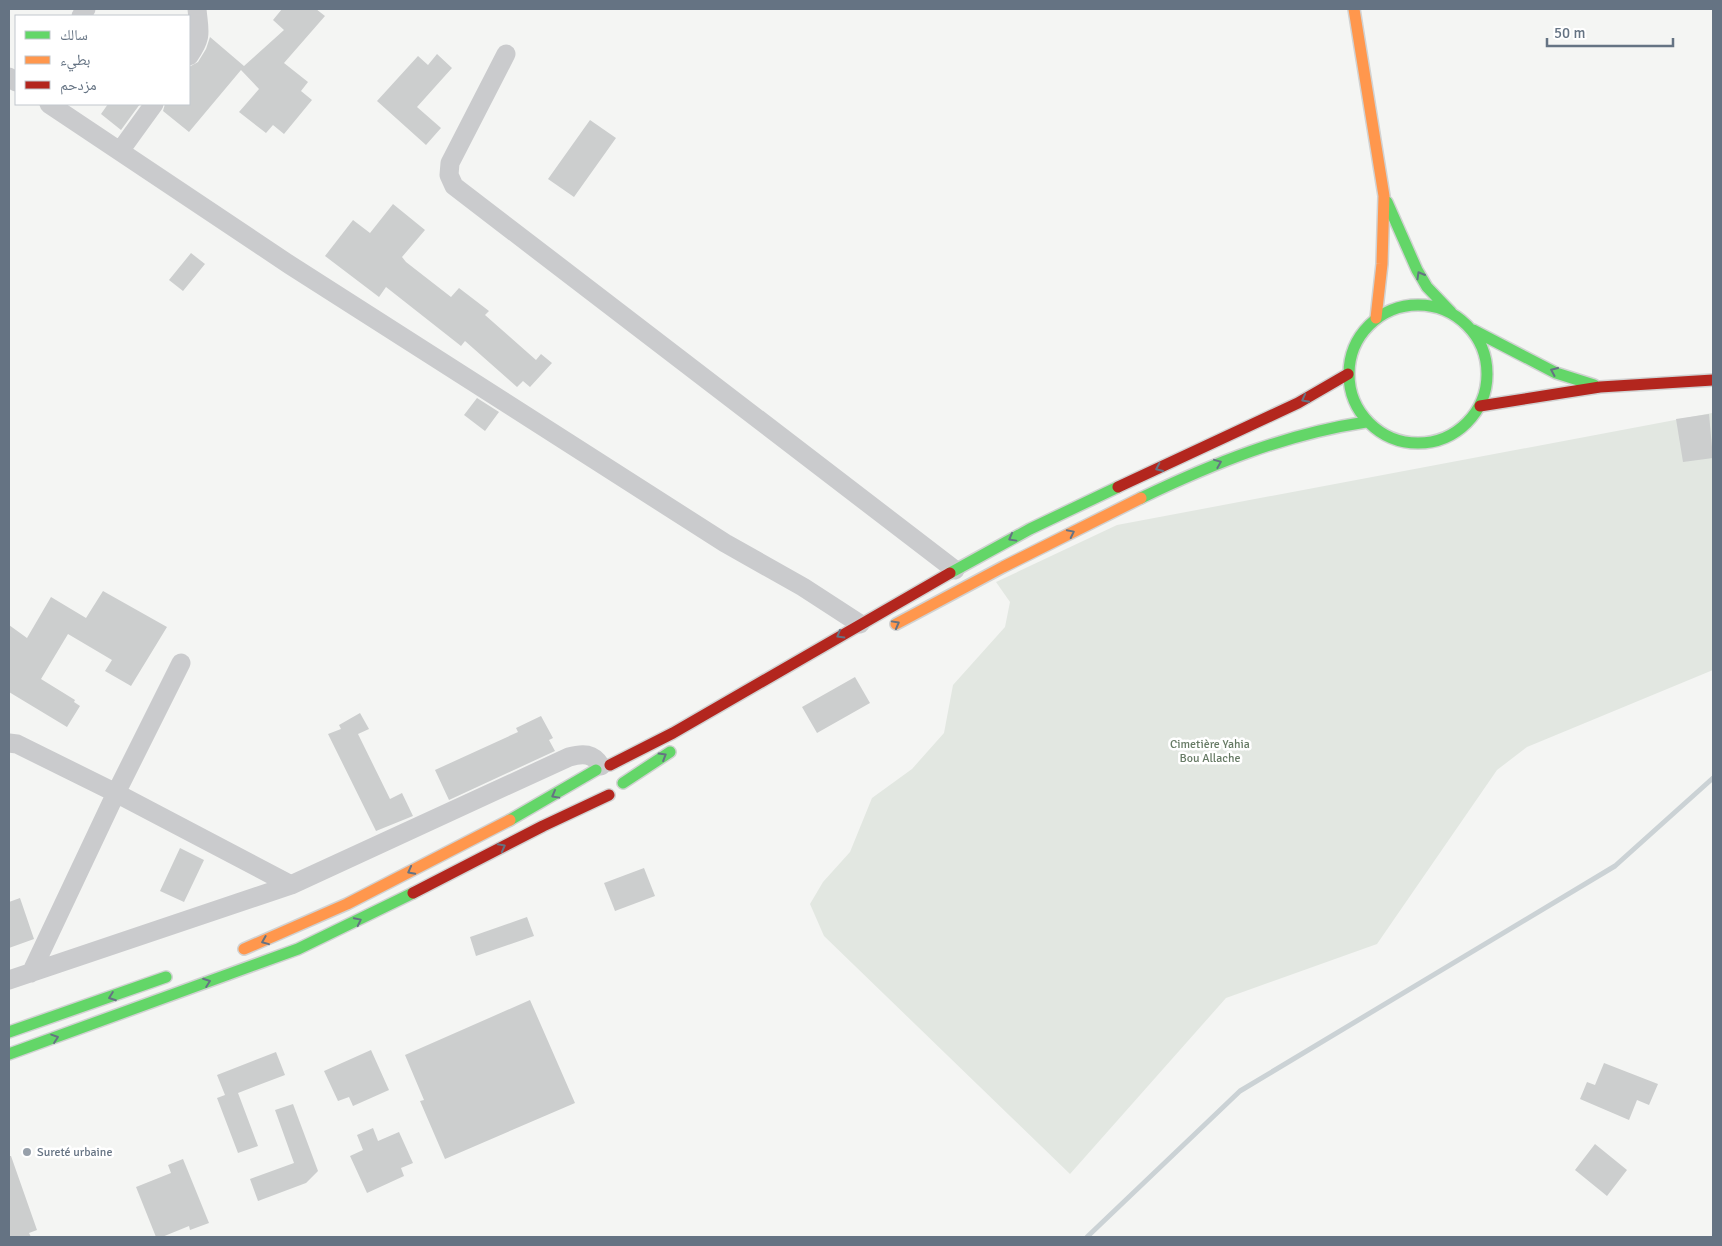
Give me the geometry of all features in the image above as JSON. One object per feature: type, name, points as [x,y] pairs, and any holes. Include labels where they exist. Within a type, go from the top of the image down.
[{"type":"main road","points":[[1354,9],[1384,196],[1382,264],[1376,318]]},
{"type":"main road","points":[[1384,196],[1417,270],[1427,287],[1451,312],[1473,330],[1556,373],[1600,387]]},
{"type":"main road","points":[[1451,312],[1432,305],[1412,304],[1393,308],[1376,318],[1361,333],[1351,353],[1348,374],[1353,400],[1366,422],[1384,435],[1398,440],[1427,443],[1448,437],[1466,424],[1480,406],[1486,387],[1487,367],[1482,348],[1473,330]]},
{"type":"main road","points":[[234,952],[316,919],[384,885],[532,808],[602,767],[673,733],[860,624],[1030,529],[1298,403],[1348,374]]},
{"type":"main road","points":[[1480,406],[1600,387],[1713,380]]},
{"type":"main road","points":[[884,631],[1042,547],[1189,475],[1256,448],[1309,430],[1366,422]]},
{"type":"main road","points":[[9,1054],[298,949],[374,913],[543,826],[618,791],[623,783],[680,746]]},
{"type":"main road","points":[[602,767],[622,773],[623,783]]},
{"type":"main road","points":[[602,767],[593,775],[595,787],[604,795],[609,795]]},
{"type":"main road","points":[[9,1032],[180,972]]},
{"type":"street","points":[[190,55],[199,42],[197,9]]},
{"type":"street","points":[[506,54],[450,163],[449,175],[454,186],[955,570]]},
{"type":"street","points":[[51,105],[290,265],[725,543],[803,587],[860,624]]},
{"type":"street","points":[[120,151],[153,105]]},
{"type":"street","points":[[31,973],[116,793],[181,663]]},
{"type":"street","points":[[9,743],[16,744],[116,793],[292,885]]},
{"type":"street","points":[[9,980],[292,885],[569,756],[590,755],[602,767]]},
{"type":"green space","name":"Cimetière Yahia Bou Allache","points":[[1712,413],[1713,670],[1527,747],[1497,770],[1377,944],[1226,998],[1070,1174],[824,936],[810,904],[823,882],[850,852],[872,798],[912,769],[944,733],[953,685],[1005,627],[1010,602],[996,582],[1117,525]]},
{"type":"building","points":[[282,9],[316,9],[325,16],[284,63],[308,82],[301,91],[312,100],[284,134],[273,125],[266,133],[239,112],[259,89],[241,70],[189,132],[163,111],[165,105],[190,105],[190,66],[198,62],[206,49],[210,37],[244,66],[284,30],[273,20]]},
{"type":"building","points":[[437,54],[452,68],[417,107],[441,128],[426,145],[377,101],[418,56],[428,65]]},
{"type":"building","points":[[107,105],[139,105],[121,130],[101,114]]},
{"type":"building","points":[[590,120],[616,138],[574,197],[548,179]]},
{"type":"building","points":[[393,204],[425,230],[402,257],[406,262],[451,297],[459,288],[489,311],[485,315],[536,360],[541,354],[552,363],[530,387],[523,381],[517,387],[465,341],[461,346],[386,287],[379,297],[325,256],[353,220],[370,233]]},
{"type":"building","points":[[191,253],[205,264],[183,291],[169,280]]},
{"type":"building","points":[[477,398],[499,412],[485,431],[464,415]]},
{"type":"building","points":[[1709,414],[1713,458],[1683,462],[1676,419]]},
{"type":"building","points":[[103,591],[167,627],[131,686],[105,671],[112,660],[68,634],[41,679],[75,700],[74,702],[80,706],[67,727],[9,692],[9,625],[27,638],[51,597],[86,618]]},
{"type":"building","points":[[855,677],[870,703],[817,733],[802,707]]},
{"type":"building","points":[[360,713],[369,729],[358,734],[390,799],[402,793],[413,816],[376,831],[328,734],[341,729],[339,725]]},
{"type":"building","points":[[541,716],[553,738],[549,740],[555,751],[449,800],[435,770],[518,732],[516,728]]},
{"type":"building","points":[[180,848],[204,860],[184,902],[160,891]]},
{"type":"building","points":[[644,868],[655,896],[615,911],[604,883]]},
{"type":"building","points":[[20,898],[34,939],[9,948],[9,902]]},
{"type":"building","points":[[527,917],[534,936],[476,956],[470,937]]},
{"type":"building","points":[[530,1000],[575,1103],[445,1159],[420,1101],[424,1100],[405,1055]]},
{"type":"building","points":[[371,1050],[389,1090],[353,1106],[349,1097],[338,1101],[324,1071]]},
{"type":"building","points":[[276,1052],[285,1075],[238,1093],[258,1146],[238,1153],[217,1098],[225,1095],[217,1075]]},
{"type":"building","points":[[1604,1063],[1658,1084],[1649,1105],[1637,1100],[1629,1120],[1580,1099],[1587,1082],[1595,1085]]},
{"type":"building","points":[[293,1104],[318,1171],[306,1183],[258,1201],[250,1179],[294,1163],[275,1110]]},
{"type":"building","points":[[373,1128],[378,1141],[399,1132],[413,1163],[401,1168],[404,1176],[367,1193],[350,1156],[363,1150],[357,1135]]},
{"type":"building","points":[[1595,1144],[1627,1170],[1607,1196],[1575,1170]]},
{"type":"building","points":[[9,1156],[11,1156],[37,1230],[29,1233],[31,1237],[9,1237]]},
{"type":"building","points":[[183,1159],[209,1223],[190,1230],[189,1226],[162,1237],[156,1237],[136,1187],[171,1173],[168,1165]]},
{"type":"waterway","points":[[1087,1237],[1240,1091],[1615,866],[1713,778]]},
{"type":"traffic: fast","points":[[1387,202],[1417,270],[1427,287],[1451,312]]},
{"type":"traffic: fast","points":[[1418,305],[1432,306],[1445,310],[1457,316],[1467,325],[1476,335],[1482,347],[1486,360],[1487,374],[1486,388],[1482,401],[1476,413],[1467,423],[1457,432],[1445,438],[1432,442],[1418,443],[1404,442],[1391,438],[1379,432],[1369,423],[1360,413],[1354,401],[1350,388],[1349,374],[1350,360],[1354,347],[1360,335],[1369,325],[1379,316],[1391,310],[1404,306],[1418,305]]},
{"type":"traffic: fast","points":[[1473,330],[1556,373],[1594,385]]},
{"type":"traffic: fast","points":[[1141,498],[1251,451],[1307,434],[1366,422]]},
{"type":"traffic: fast","points":[[950,573],[1030,529],[1118,487]]},
{"type":"traffic: fast","points":[[623,783],[670,752]]},
{"type":"traffic: fast","points":[[510,820],[596,770]]},
{"type":"traffic: fast","points":[[9,1054],[298,949],[413,893]]},
{"type":"traffic: fast","points":[[9,1032],[166,977]]},
{"type":"traffic: slow","points":[[1354,9],[1384,196],[1382,264],[1376,318]]},
{"type":"traffic: slow","points":[[896,624],[1003,567],[1141,498]]},
{"type":"traffic: slow","points":[[244,949],[347,904],[510,820]]},
{"type":"traffic: jam","points":[[1118,487],[1298,403],[1348,374]]},
{"type":"traffic: jam","points":[[1480,406],[1600,387],[1713,380]]},
{"type":"traffic: jam","points":[[610,765],[673,733],[950,573]]},
{"type":"traffic: jam","points":[[413,893],[543,826],[609,795]]},
{"type":"place","name":"Sureté urbaine","points":[[27,1152]]}]
